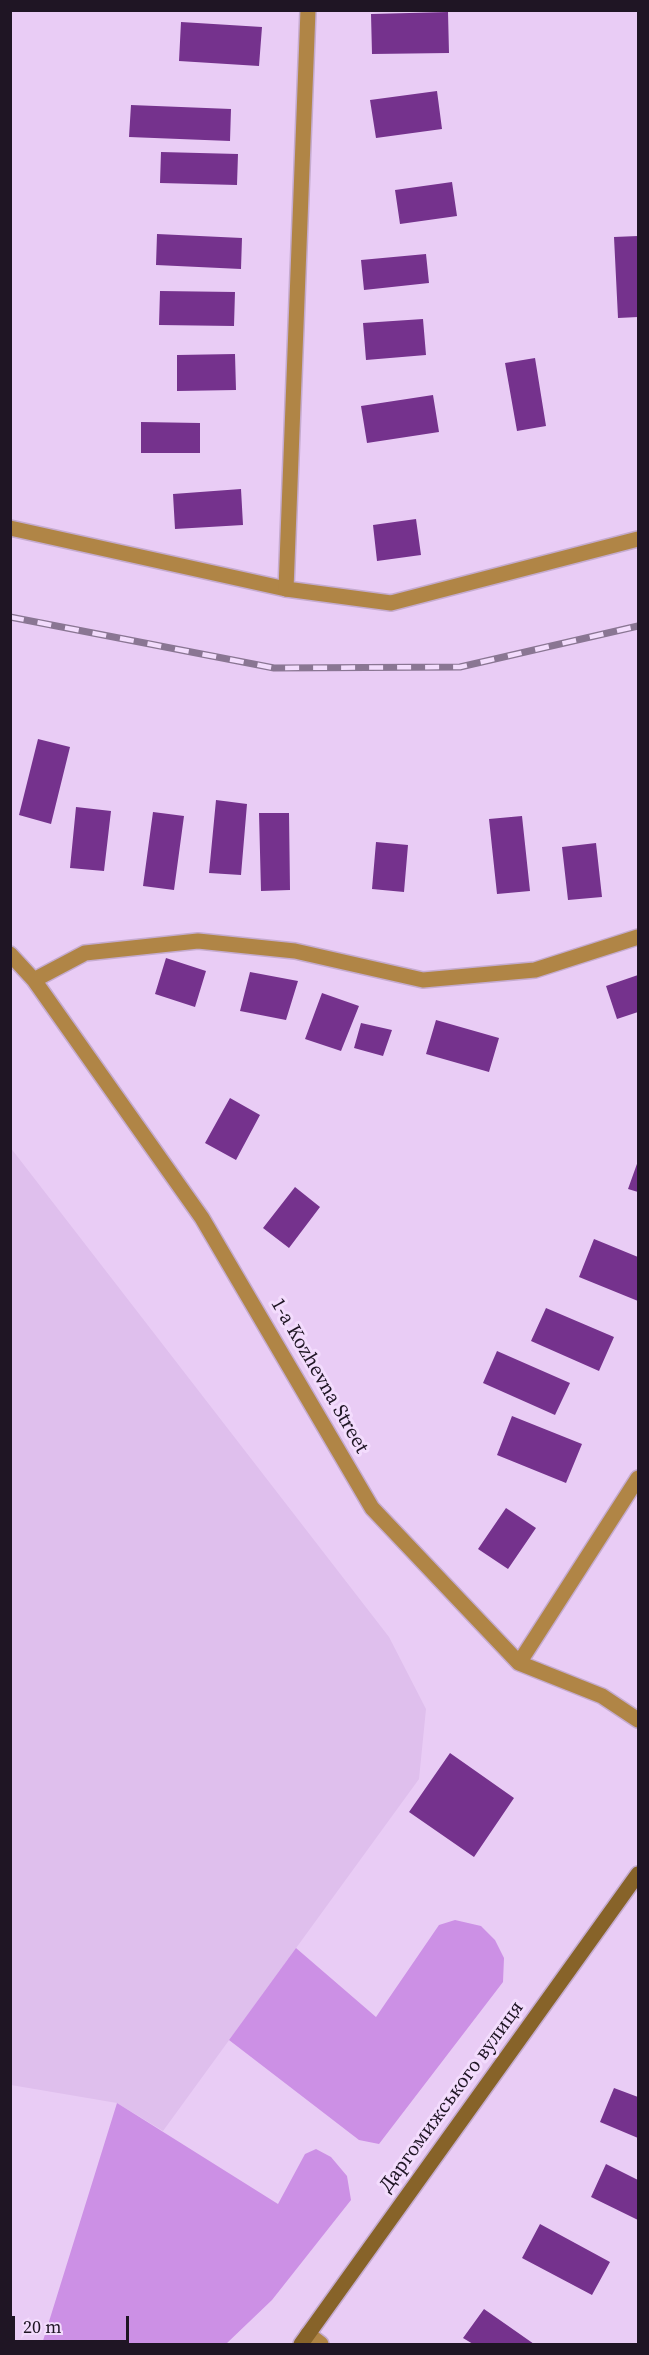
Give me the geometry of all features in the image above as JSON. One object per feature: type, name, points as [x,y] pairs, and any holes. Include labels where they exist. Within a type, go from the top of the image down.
[{"type":"street","points":[[286,589],[308,10]]},
{"type":"street","points":[[10,528],[286,589],[391,603],[639,539]]},
{"type":"street","points":[[34,980],[85,952],[198,940],[295,951],[423,980],[535,970],[639,937]]},
{"type":"street","name":"1-a Kozhevna Street","points":[[10,954],[34,980],[202,1218],[372,1508],[519,1663],[602,1696],[639,1720]]},
{"type":"street","points":[[519,1663],[639,1478]]},
{"type":"street","name":"Даргомижського вулиця","points":[[304,2339],[639,1874]]},
{"type":"street","points":[[304,2339],[321,2344]]},
{"type":"shaded area","points":[[10,1147],[389,1637],[426,1709],[419,1779],[163,2131],[117,2103],[11,2085]]},
{"type":"shaded area","points":[[455,1920],[481,1926],[495,1940],[504,1958],[503,1982],[379,2144],[359,2140],[229,2040],[296,1948],[376,2017],[439,1925]]},
{"type":"shaded area","points":[[117,2103],[278,2204],[305,2154],[316,2149],[331,2157],[347,2176],[351,2200],[272,2300],[226,2344],[42,2344]]},
{"type":"building","points":[[448,12],[449,53],[372,54],[371,14]]},
{"type":"building","points":[[181,22],[262,27],[259,66],[179,61]]},
{"type":"building","points":[[437,91],[442,129],[376,138],[370,100]]},
{"type":"building","points":[[131,105],[231,109],[230,141],[129,137]]},
{"type":"building","points":[[161,152],[238,154],[237,185],[160,183]]},
{"type":"building","points":[[452,182],[457,216],[400,224],[395,190]]},
{"type":"building","points":[[157,234],[242,238],[241,269],[156,265]]},
{"type":"building","points":[[638,236],[638,317],[618,318],[614,237]]},
{"type":"building","points":[[426,254],[429,283],[364,290],[361,260]]},
{"type":"building","points":[[160,291],[235,292],[234,326],[159,325]]},
{"type":"building","points":[[423,319],[426,355],[366,360],[363,323]]},
{"type":"building","points":[[235,354],[236,390],[177,391],[177,355]]},
{"type":"building","points":[[535,358],[546,426],[517,431],[505,363]]},
{"type":"building","points":[[433,395],[439,432],[367,443],[361,406]]},
{"type":"building","points":[[141,422],[200,423],[200,453],[141,453]]},
{"type":"building","points":[[241,489],[243,525],[175,529],[173,494]]},
{"type":"building","points":[[416,519],[421,555],[377,561],[373,525]]},
{"type":"building","points":[[38,739],[70,747],[51,824],[19,815]]},
{"type":"building","points":[[216,800],[247,804],[241,875],[209,873]]},
{"type":"building","points":[[76,807],[111,811],[104,871],[70,868]]},
{"type":"building","points":[[153,812],[184,816],[174,890],[143,886]]},
{"type":"building","points":[[259,813],[289,813],[290,890],[261,891]]},
{"type":"building","points":[[522,816],[530,891],[497,894],[489,819]]},
{"type":"building","points":[[376,842],[408,845],[404,892],[372,889]]},
{"type":"building","points":[[596,843],[602,897],[568,900],[562,847]]},
{"type":"building","points":[[166,958],[206,971],[195,1007],[155,994]]},
{"type":"building","points":[[250,972],[298,981],[286,1020],[240,1011]]},
{"type":"building","points":[[638,975],[638,1012],[617,1019],[606,986]]},
{"type":"building","points":[[322,993],[359,1006],[341,1051],[305,1039]]},
{"type":"building","points":[[436,1020],[499,1038],[489,1072],[426,1054]]},
{"type":"building","points":[[361,1023],[392,1030],[383,1056],[354,1048]]},
{"type":"building","points":[[230,1098],[260,1115],[236,1160],[205,1143]]},
{"type":"building","points":[[638,1161],[638,1192],[628,1189]]},
{"type":"building","points":[[295,1187],[320,1207],[289,1248],[263,1228]]},
{"type":"building","points":[[594,1239],[638,1257],[638,1301],[579,1277]]},
{"type":"building","points":[[546,1308],[614,1337],[599,1371],[531,1341]]},
{"type":"building","points":[[497,1351],[570,1383],[555,1415],[483,1383]]},
{"type":"building","points":[[512,1416],[582,1444],[566,1483],[497,1455]]},
{"type":"building","points":[[506,1508],[536,1528],[508,1569],[478,1549]]},
{"type":"building","points":[[450,1753],[514,1798],[474,1857],[409,1812]]},
{"type":"building","points":[[614,2088],[638,2097],[638,2138],[600,2122]]},
{"type":"building","points":[[606,2164],[638,2180],[638,2220],[591,2197]]},
{"type":"building","points":[[540,2224],[610,2262],[592,2295],[522,2258]]},
{"type":"building","points":[[484,2309],[534,2344],[473,2344],[463,2338]]},
{"type":"railway","points":[[10,617],[274,668],[460,667],[638,626]]}]
